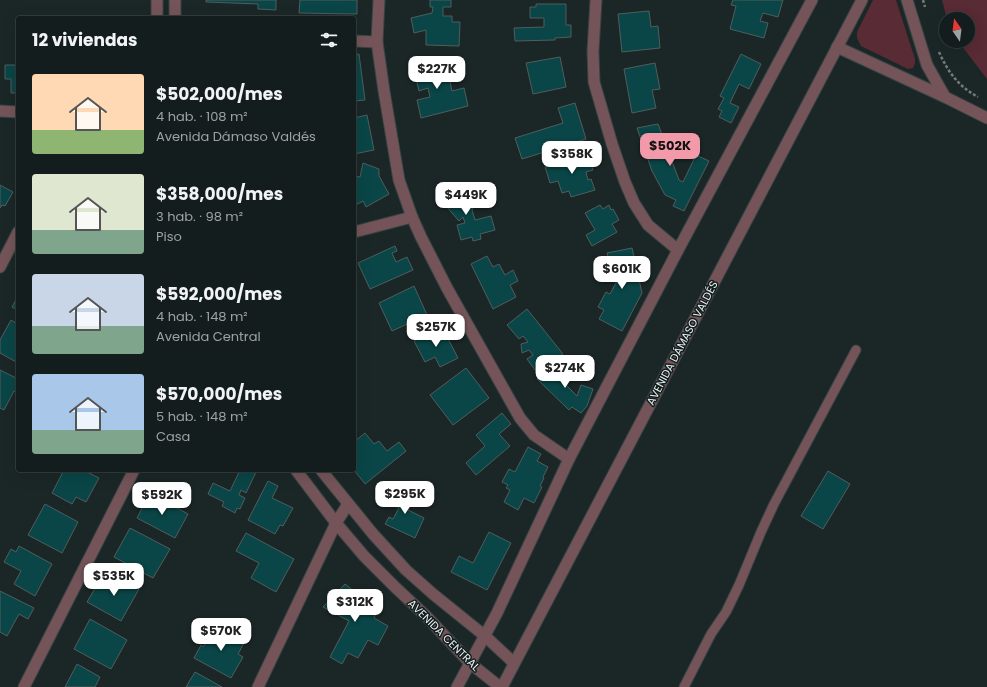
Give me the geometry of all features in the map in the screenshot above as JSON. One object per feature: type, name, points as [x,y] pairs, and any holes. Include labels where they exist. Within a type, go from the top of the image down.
[{"type":"street","points":[[157,0],[157,16]]},
{"type":"street","points":[[175,0],[175,16]]},
{"type":"street","points":[[379,0],[377,42],[384,92],[399,180],[412,216],[447,288],[520,418],[534,435],[569,459]]},
{"type":"street","points":[[596,0],[593,51],[594,82],[612,144],[634,203],[648,225],[678,250]]},
{"type":"street","points":[[457,687],[497,613],[569,459],[678,250],[812,0]]},
{"type":"street","name":"AVENIDA DÁMASO VALDÉS","points":[[501,687],[862,0]]},
{"type":"street","points":[[907,0],[927,65],[945,96]]},
{"type":"street","points":[[356,41],[377,42]]},
{"type":"street","points":[[837,47],[945,96],[987,118]]},
{"type":"street","points":[[0,111],[16,112]]},
{"type":"street","points":[[356,231],[412,216]]},
{"type":"street","points":[[0,266],[16,236]]},
{"type":"street","points":[[24,687],[133,472]]},
{"type":"street","name":"AVENIDA CENTRAL","points":[[298,472],[336,523],[364,556],[394,587],[427,617],[470,663],[501,687]]},
{"type":"street","name":"AVENIDA CENTRAL","points":[[323,472],[373,534],[406,570],[485,636],[514,663]]},
{"type":"street","points":[[258,687],[336,523],[348,504]]},
{"type":"lane","points":[[684,687],[711,634],[726,612],[774,504],[856,350]]},
{"type":"path","points":[[923,0],[926,10]]},
{"type":"path","points":[[938,50],[944,63],[955,79],[966,90],[982,98]]},
{"type":"shaded area","points":[[873,0],[896,0],[915,59],[913,68],[908,69],[861,46],[857,38],[857,32]]},
{"type":"shaded area","points":[[942,0],[987,0],[987,79],[963,48],[975,48],[975,12],[945,12]]},
{"type":"building","points":[[206,0],[276,0],[276,10],[258,9],[258,4],[206,2]]},
{"type":"building","points":[[300,0],[357,0],[357,14],[299,13]]},
{"type":"building","points":[[430,0],[451,0],[451,7],[443,7],[443,16],[452,16],[452,22],[460,22],[459,46],[426,45],[426,30],[414,33],[411,18],[432,13],[433,7],[430,7]]},
{"type":"building","points":[[733,0],[783,0],[778,17],[763,13],[760,21],[768,23],[764,38],[730,29],[736,6],[731,5]]},
{"type":"building","points":[[536,4],[566,4],[566,25],[571,25],[571,37],[555,38],[555,40],[515,41],[514,28],[544,27],[544,18],[530,18],[530,7],[536,7]]},
{"type":"building","points":[[649,11],[651,27],[658,26],[660,48],[622,52],[618,14]]},
{"type":"building","points":[[359,54],[365,100],[356,101],[356,55]]},
{"type":"building","points":[[741,54],[761,64],[749,89],[739,84],[730,103],[739,107],[731,123],[719,117],[722,111],[718,109],[724,98],[720,96]]},
{"type":"building","points":[[560,57],[566,87],[533,94],[526,63]]},
{"type":"building","points":[[429,59],[429,62],[439,59],[444,78],[449,77],[452,91],[464,88],[468,106],[421,118],[417,100],[430,97],[428,88],[419,91],[413,66],[417,65],[416,62]]},
{"type":"building","points":[[655,63],[660,89],[652,90],[656,108],[632,113],[624,69]]},
{"type":"building","points":[[5,65],[16,65],[16,93],[11,93],[11,79],[5,79]]},
{"type":"building","points":[[575,103],[586,139],[522,159],[515,138],[563,123],[558,108]]},
{"type":"building","points":[[367,115],[374,150],[356,154],[356,118]]},
{"type":"building","points":[[658,124],[679,180],[683,182],[696,155],[709,161],[684,211],[673,206],[676,200],[665,195],[652,171],[637,128]]},
{"type":"building","points":[[587,153],[593,170],[586,172],[588,180],[591,179],[595,190],[571,197],[569,191],[562,193],[558,181],[550,183],[545,167]]},
{"type":"building","points":[[363,163],[379,169],[379,176],[389,194],[366,207],[363,201],[356,205],[356,176],[360,177]]},
{"type":"building","points":[[0,185],[13,192],[5,206],[2,205],[0,208]]},
{"type":"building","points":[[447,191],[459,191],[473,208],[472,210],[475,220],[491,216],[495,230],[480,234],[481,239],[473,241],[472,237],[461,240],[457,225],[465,223],[463,217],[459,221],[439,198]]},
{"type":"building","points":[[600,205],[603,209],[609,205],[611,210],[613,209],[619,220],[612,224],[617,232],[592,246],[586,235],[595,230],[585,213]]},
{"type":"building","points":[[395,246],[397,251],[392,253],[396,262],[407,257],[413,270],[370,289],[358,263]]},
{"type":"building","points":[[632,248],[642,293],[622,331],[599,319],[604,310],[598,307],[606,292],[610,294],[617,281],[620,282],[617,269],[611,271],[607,253]]},
{"type":"building","points":[[487,256],[493,267],[499,264],[505,275],[513,270],[518,281],[510,285],[516,297],[493,309],[471,264]]},
{"type":"building","points":[[414,286],[427,315],[392,331],[379,303]]},
{"type":"building","points":[[16,300],[16,309],[12,307]]},
{"type":"building","points":[[527,309],[563,354],[535,370],[527,359],[533,355],[529,350],[522,353],[521,344],[528,342],[523,336],[519,339],[507,325]]},
{"type":"building","points":[[11,320],[16,323],[16,362],[0,353],[0,340]]},
{"type":"building","points":[[433,330],[437,337],[445,333],[458,358],[440,367],[435,357],[425,362],[414,341]]},
{"type":"building","points":[[560,363],[570,373],[562,381],[577,396],[581,385],[593,389],[587,406],[581,413],[572,407],[569,410],[537,379],[548,367],[552,371]]},
{"type":"building","points":[[466,368],[489,398],[453,425],[430,395]]},
{"type":"building","points":[[0,370],[16,378],[16,392],[14,391],[4,410],[0,408]]},
{"type":"building","points":[[502,413],[511,424],[499,434],[510,446],[476,475],[466,463],[485,446],[476,435]]},
{"type":"building","points":[[365,433],[374,444],[379,441],[387,451],[399,442],[406,451],[365,484],[356,472],[356,440]]},
{"type":"building","points":[[528,447],[541,454],[537,461],[548,467],[540,486],[542,487],[534,503],[524,498],[518,510],[504,502],[510,490],[506,488],[508,485],[502,482],[509,469],[515,472]]},
{"type":"building","points":[[828,471],[850,484],[823,529],[801,516]]},
{"type":"building","points":[[63,472],[87,472],[99,478],[86,502],[76,497],[72,504],[52,493]]},
{"type":"building","points":[[239,472],[256,472],[246,493],[241,490],[239,495],[245,498],[240,509],[237,508],[235,513],[222,506],[224,502],[208,494],[213,483],[230,491]]},
{"type":"building","points":[[268,481],[278,486],[272,498],[293,508],[283,526],[280,525],[275,534],[248,520]]},
{"type":"building","points":[[402,488],[415,495],[408,510],[424,518],[415,538],[385,524],[389,517],[393,519],[399,508],[393,505]]},
{"type":"building","points":[[150,493],[188,514],[175,538],[137,518]]},
{"type":"building","points":[[45,504],[78,522],[62,553],[28,535]]},
{"type":"building","points":[[130,528],[170,549],[153,578],[114,557]]},
{"type":"building","points":[[489,532],[511,543],[487,590],[451,572],[459,556],[473,563]]},
{"type":"building","points":[[246,533],[294,559],[276,592],[251,578],[259,563],[236,551]]},
{"type":"building","points":[[19,546],[52,564],[35,596],[14,584],[21,571],[4,562],[11,549],[16,552]]},
{"type":"building","points":[[109,573],[139,589],[121,621],[87,602],[97,585],[101,587]]},
{"type":"building","points":[[345,584],[378,610],[374,618],[388,626],[378,645],[368,640],[358,658],[348,653],[342,664],[330,657],[349,621],[323,607]]},
{"type":"building","points":[[0,591],[34,608],[28,619],[19,614],[7,636],[0,632]]},
{"type":"building","points":[[90,619],[127,640],[111,669],[74,649]]},
{"type":"building","points":[[216,625],[245,641],[238,654],[243,657],[231,678],[194,658],[201,645],[203,647]]},
{"type":"building","points":[[77,664],[100,677],[95,687],[65,687]]},
{"type":"building","points":[[195,672],[222,687],[186,687]]}]
